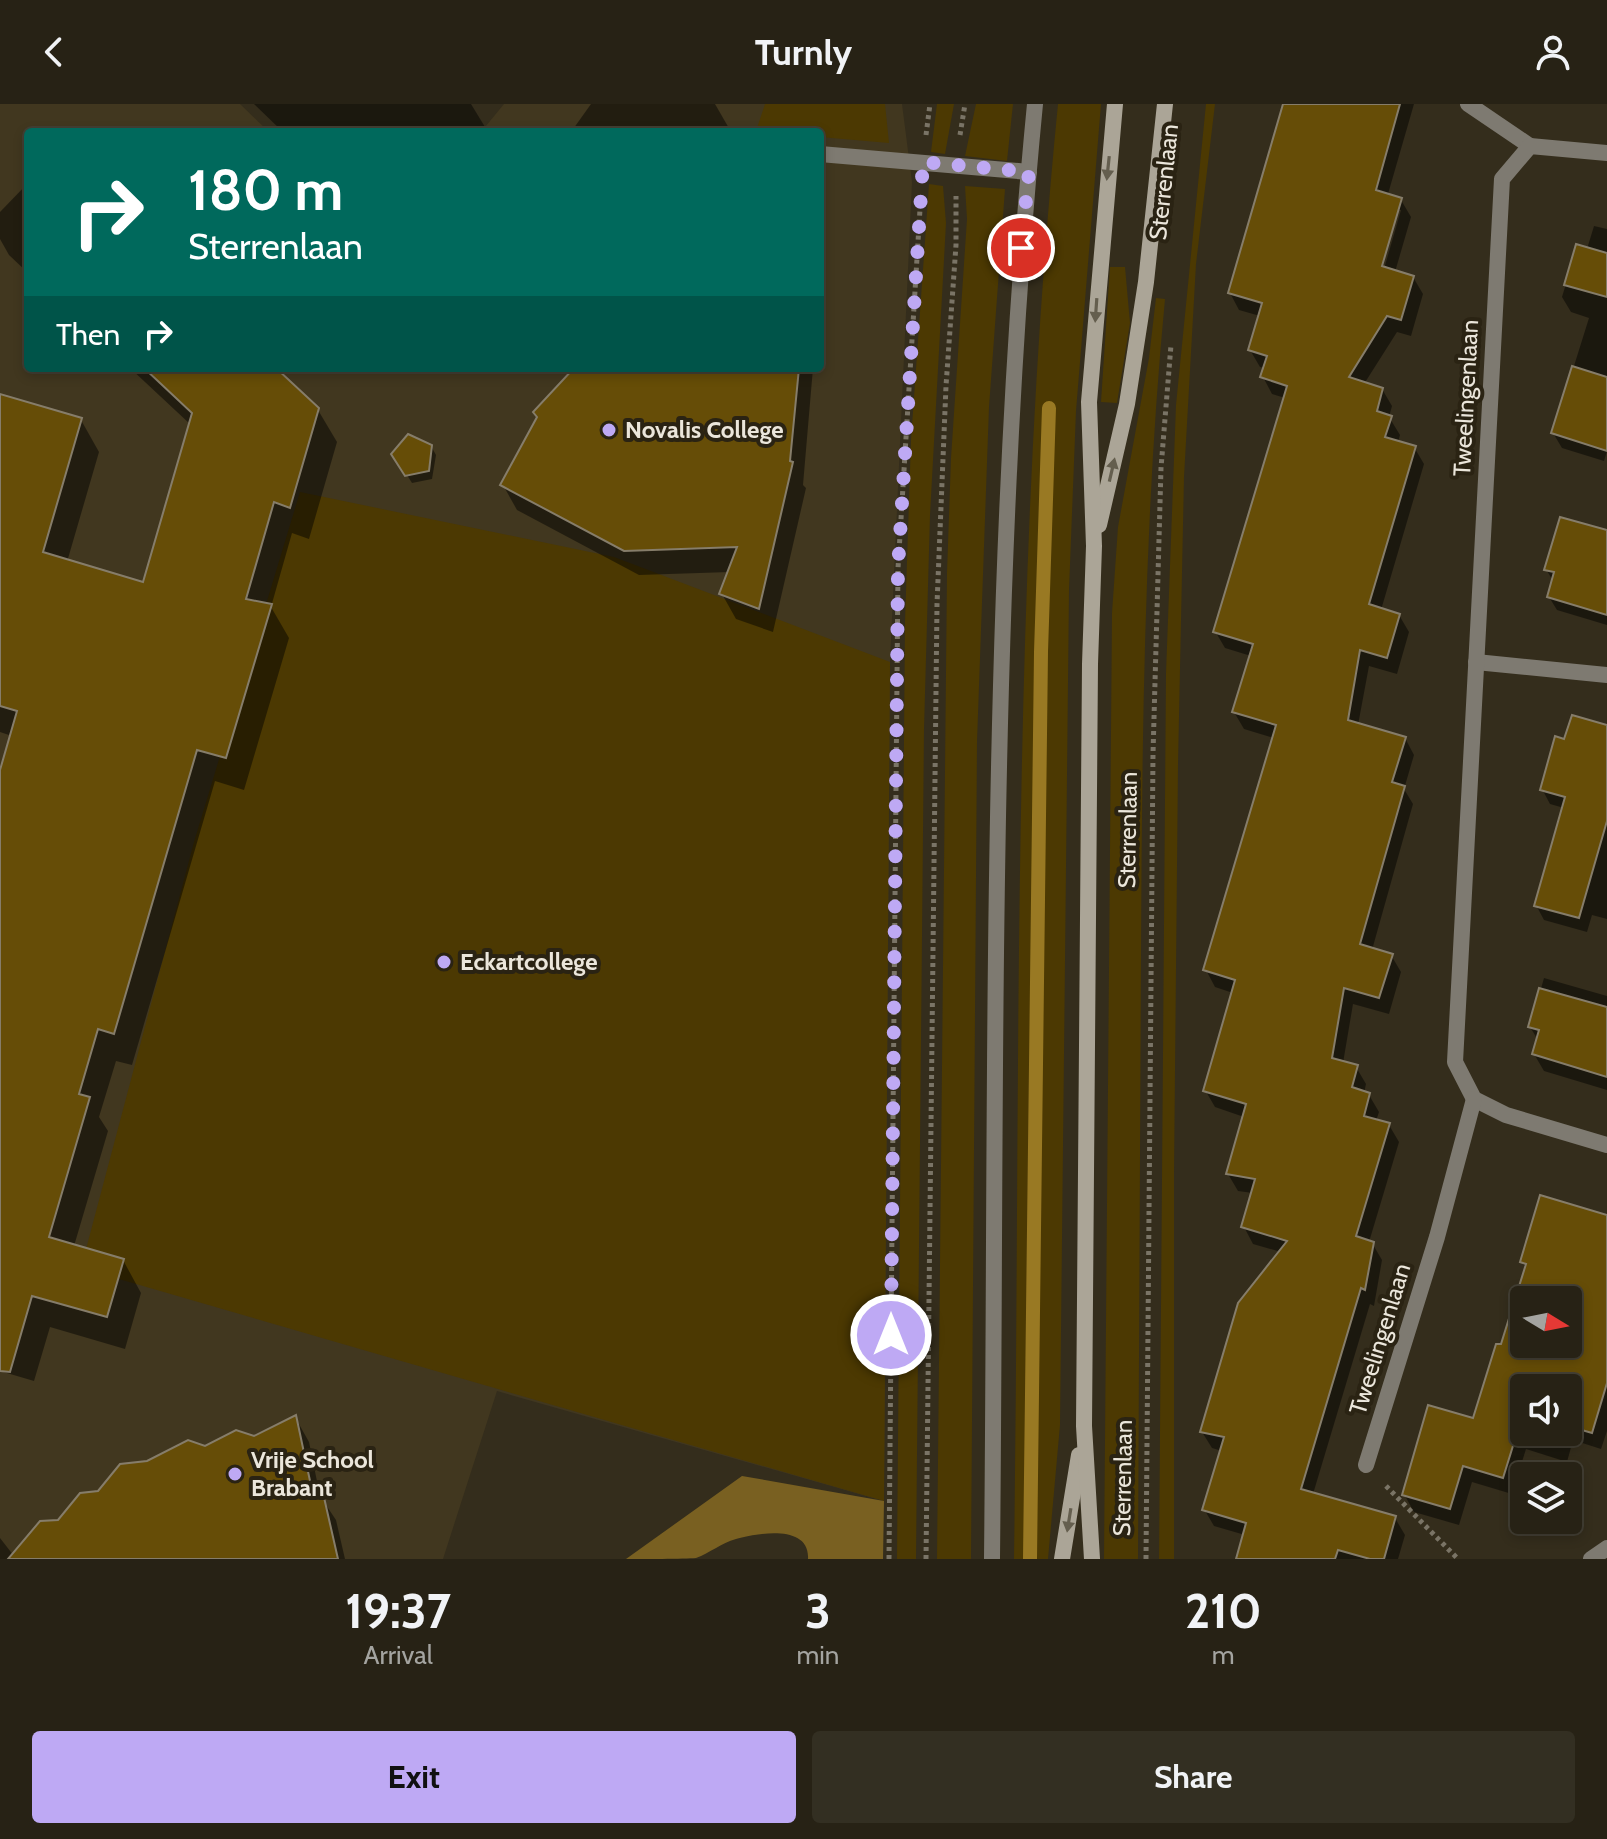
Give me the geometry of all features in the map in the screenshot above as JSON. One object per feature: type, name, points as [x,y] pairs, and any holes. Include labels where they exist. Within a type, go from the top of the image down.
[{"type":"main road","name":"Sterrenlaan","points":[[1092,1559],[1084,1426],[1090,664],[1094,546],[1089,402],[1115,104]]},
{"type":"main road","name":"Sterrenlaan","points":[[1094,546],[1127,404],[1146,282],[1165,104]]},
{"type":"main road","name":"Sterrenlaan","points":[[1062,1559],[1084,1426]]},
{"type":"street","points":[[992,1559],[1001,666],[1013,371],[1035,104]]},
{"type":"street","points":[[1468,104],[1530,146],[1607,153]]},
{"type":"street","name":"Tweelingenlaan","points":[[1366,1465],[1437,1237],[1474,1099],[1455,1062],[1502,179],[1530,146]]},
{"type":"street","points":[[824,154],[1029,172]]},
{"type":"street","points":[[1476,662],[1607,675]]},
{"type":"street","points":[[1474,1099],[1506,1115],[1607,1145]]},
{"type":"street","points":[[1591,1559],[1607,1548]]},
{"type":"path","points":[[889,1559],[898,568],[923,162],[930,104]]},
{"type":"path","points":[[926,1559],[936,620],[946,386],[956,245],[955,166],[965,104]]},
{"type":"path","name":"Sterrenlaan","points":[[1146,1559],[1153,754],[1161,468],[1172,334]]},
{"type":"path","points":[[1366,1465],[1458,1559]]},
{"type":"shaded area","name":"Eckartcollege","points":[[0,104],[240,104],[265,128],[24,128],[24,372],[824,372],[824,128],[484,128],[504,104],[902,104],[912,182],[890,662],[884,1501],[497,1391],[443,1559],[0,1559]]},
{"type":"shaded area","points":[[765,104],[885,104],[889,143],[824,137],[824,128],[757,128]]},
{"type":"shaded area","points":[[937,104],[954,104],[945,154],[931,152]]},
{"type":"shaded area","points":[[976,104],[1013,104],[1007,161],[965,156]]},
{"type":"shaded area","points":[[1058,104],[1101,104],[1076,411],[1069,590],[1060,1425],[1048,1559],[1014,1559],[1018,1013],[1025,649],[1043,285]]},
{"type":"shaded area","points":[[1206,104],[1215,104],[1196,264],[1184,477],[1174,1173],[1174,1559],[1159,1559],[1166,673],[1176,405]]},
{"type":"shaded area","points":[[929,184],[943,186],[946,223],[930,515],[924,729],[916,1559],[897,1559],[905,622],[911,440]]},
{"type":"shaded area","points":[[965,186],[1005,189],[989,407],[977,742],[971,1559],[937,1559],[947,573],[951,458],[967,219]]},
{"type":"shaded area","points":[[1110,267],[1125,267],[1130,323],[1117,403],[1101,402]]},
{"type":"shaded area","points":[[1156,298],[1165,299],[1148,546],[1143,710],[1138,1559],[1104,1559],[1112,613],[1118,527],[1149,358]]},
{"type":"shaded area","name":"Eckartcollege","points":[[300,492],[614,557],[890,662],[884,1501],[81,1268],[194,842]]},
{"type":"shaded area","points":[[742,1476],[884,1501],[883,1559],[808,1559],[801,1540],[769,1533],[731,1541],[696,1558],[626,1559]]},
{"type":"building","points":[[1283,104],[1400,104],[1376,190],[1402,198],[1382,266],[1414,276],[1401,320],[1387,316],[1349,377],[1383,388],[1377,411],[1392,416],[1385,437],[1416,446],[1369,604],[1400,614],[1387,658],[1360,650],[1348,720],[1406,737],[1392,782],[1405,786],[1360,944],[1393,954],[1379,998],[1344,988],[1332,1058],[1358,1065],[1352,1087],[1370,1093],[1364,1116],[1390,1123],[1356,1236],[1374,1242],[1365,1290],[1361,1288],[1301,1489],[1396,1516],[1384,1559],[1370,1559],[1338,1550],[1335,1559],[1236,1559],[1246,1523],[1202,1510],[1224,1437],[1200,1432],[1238,1303],[1287,1241],[1241,1227],[1255,1179],[1226,1174],[1246,1104],[1203,1091],[1235,980],[1203,970],[1276,725],[1232,712],[1253,644],[1213,632],[1287,386],[1260,377],[1267,356],[1248,350],[1262,303],[1228,293]]},
{"type":"building","points":[[1576,244],[1607,253],[1607,297],[1564,285]]},
{"type":"building","points":[[1572,366],[1607,377],[1607,451],[1551,433]]},
{"type":"building","points":[[148,372],[280,372],[319,408],[290,508],[274,502],[246,599],[272,604],[226,758],[197,750],[114,1034],[98,1029],[79,1094],[90,1097],[49,1237],[124,1259],[107,1317],[32,1296],[10,1372],[0,1371],[0,770],[17,711],[0,706],[0,394],[82,418],[43,552],[143,582],[192,413]]},
{"type":"building","points":[[570,372],[799,372],[790,461],[793,462],[759,609],[719,594],[737,547],[624,551],[500,485],[537,417],[533,412]]},
{"type":"building","points":[[408,434],[432,445],[429,471],[405,476],[391,454]]},
{"type":"building","points":[[1560,517],[1607,530],[1607,615],[1547,597],[1554,572],[1544,570]]},
{"type":"building","points":[[1572,715],[1607,725],[1607,821],[1579,918],[1534,906],[1565,797],[1540,790],[1555,736],[1564,739]]},
{"type":"building","points":[[1539,988],[1607,1007],[1607,1077],[1532,1054],[1539,1030],[1528,1027]]},
{"type":"building","points":[[1540,1195],[1607,1215],[1607,1383],[1592,1433],[1582,1430],[1582,1374],[1510,1374],[1510,1446],[1513,1446],[1503,1478],[1463,1466],[1450,1509],[1402,1495],[1428,1405],[1473,1418],[1496,1344],[1501,1344],[1510,1315],[1510,1358],[1582,1358],[1582,1286],[1519,1286],[1526,1264],[1520,1262]]},
{"type":"building","points":[[296,1415],[313,1495],[323,1493],[338,1559],[8,1559],[40,1521],[58,1520],[80,1493],[98,1491],[120,1464],[147,1461],[188,1440],[205,1446],[236,1430],[254,1436]]},
{"type":"waterway","points":[[1030,1559],[1041,652],[1049,408]]},
{"type":"place","name":"Novalis College","points":[[609,430]]},
{"type":"place","name":"Eckartcollege","points":[[444,962]]},
{"type":"place","name":"Vrije School Brabant","points":[[235,1474]]},
{"type":"route","points":[[891,1335],[898,568],[923,162],[1029,172],[1021,248]]}]
